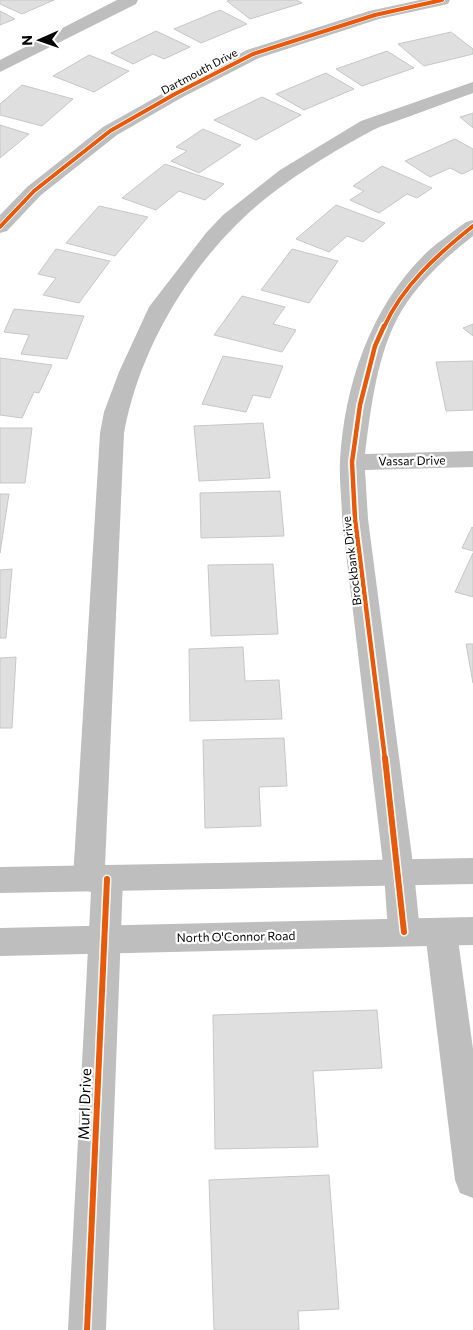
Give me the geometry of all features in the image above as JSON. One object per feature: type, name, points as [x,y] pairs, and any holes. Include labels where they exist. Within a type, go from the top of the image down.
[{"type":"street","points":[[0,67],[130,0]]},
{"type":"street","name":"Dartmouth Drive","points":[[0,227],[34,191],[110,130],[193,85],[254,54],[375,16],[442,0]]},
{"type":"street","name":"Murl Drive","points":[[88,1330],[104,939],[98,879],[112,433],[116,412],[152,322],[166,296],[212,237],[230,219],[274,183],[368,125],[473,87]]},
{"type":"street","name":"Brockbank Drive","points":[[404,932],[399,872],[355,519],[352,462],[360,405],[375,346],[392,309],[434,257],[473,226]]},
{"type":"street","name":"Vassar Drive","points":[[352,462],[473,459]]},
{"type":"street","points":[[0,880],[473,870]]},
{"type":"street","points":[[457,931],[473,1180]]},
{"type":"street","name":"North O'Connor Road","points":[[0,942],[457,931]]},
{"type":"building","points":[[0,0],[54,0],[22,14],[0,4]]},
{"type":"building","points":[[297,0],[302,3],[250,19],[227,1]]},
{"type":"building","points":[[220,10],[247,24],[201,43],[174,29]]},
{"type":"building","points":[[0,11],[15,19],[0,25]]},
{"type":"building","points":[[156,31],[190,47],[164,59],[153,54],[133,64],[111,53]]},
{"type":"building","points":[[451,32],[473,49],[473,54],[424,66],[398,44]]},
{"type":"building","points":[[387,51],[414,68],[362,86],[336,69]]},
{"type":"building","points":[[89,55],[129,71],[94,92],[53,76]]},
{"type":"building","points":[[326,73],[354,89],[304,110],[276,94]]},
{"type":"building","points":[[22,85],[73,99],[42,126],[0,115],[0,104]]},
{"type":"building","points":[[262,97],[301,115],[256,140],[214,120]]},
{"type":"building","points":[[473,113],[473,128],[460,117]]},
{"type":"building","points":[[0,125],[29,134],[0,158]]},
{"type":"building","points":[[203,129],[241,145],[199,173],[171,161],[187,151],[176,147]]},
{"type":"building","points":[[455,139],[473,149],[473,169],[462,174],[450,168],[430,177],[405,161]]},
{"type":"building","points":[[165,164],[224,184],[205,200],[179,191],[156,210],[122,198]]},
{"type":"building","points":[[382,166],[432,188],[417,198],[407,194],[379,213],[350,200],[364,191],[353,186]]},
{"type":"building","points":[[336,205],[385,223],[363,242],[347,236],[329,252],[296,239]]},
{"type":"building","points":[[99,206],[148,217],[115,256],[66,243]]},
{"type":"building","points":[[56,249],[110,261],[79,303],[43,295],[56,278],[38,274]]},
{"type":"building","points":[[292,249],[338,261],[309,303],[261,290]]},
{"type":"building","points":[[242,296],[285,307],[273,324],[296,330],[282,352],[214,335]]},
{"type":"building","points":[[14,309],[84,316],[67,359],[21,354],[29,335],[4,332]]},
{"type":"building","points":[[473,324],[473,336],[463,328]]},
{"type":"building","points":[[223,356],[283,366],[270,398],[253,395],[246,412],[202,404]]},
{"type":"building","points":[[0,358],[52,365],[39,393],[34,392],[22,418],[0,415]]},
{"type":"building","points":[[473,361],[473,410],[446,411],[436,362]]},
{"type":"building","points":[[263,423],[270,478],[199,481],[194,426]]},
{"type":"building","points":[[0,428],[32,428],[25,483],[0,483]]},
{"type":"building","points":[[280,491],[284,536],[201,538],[200,493]]},
{"type":"building","points":[[0,494],[9,494],[0,553]]},
{"type":"building","points":[[473,528],[473,551],[462,548]]},
{"type":"building","points":[[473,553],[473,597],[455,592]]},
{"type":"building","points":[[273,564],[278,634],[211,636],[208,565]]},
{"type":"building","points":[[12,569],[6,638],[0,638],[0,570]]},
{"type":"building","points":[[466,644],[473,644],[473,683]]},
{"type":"building","points":[[243,647],[245,681],[279,680],[282,719],[190,721],[189,649]]},
{"type":"building","points":[[16,657],[12,728],[0,728],[0,658]]},
{"type":"building","points":[[284,738],[287,786],[259,787],[261,826],[205,828],[203,740]]},
{"type":"building","points":[[377,1010],[382,1068],[313,1071],[318,1147],[215,1149],[213,1015]]},
{"type":"building","points":[[329,1175],[339,1309],[298,1311],[299,1330],[214,1330],[209,1180]]},
{"type":"cycle path","points":[[0,227],[34,191],[110,131],[175,94],[253,54],[375,15],[442,0]]},
{"type":"cycle path","points":[[404,932],[399,872],[355,519],[352,462],[360,405],[375,346],[392,309],[434,257],[473,226]]},
{"type":"cycle path","points":[[87,1330],[107,879]]}]
